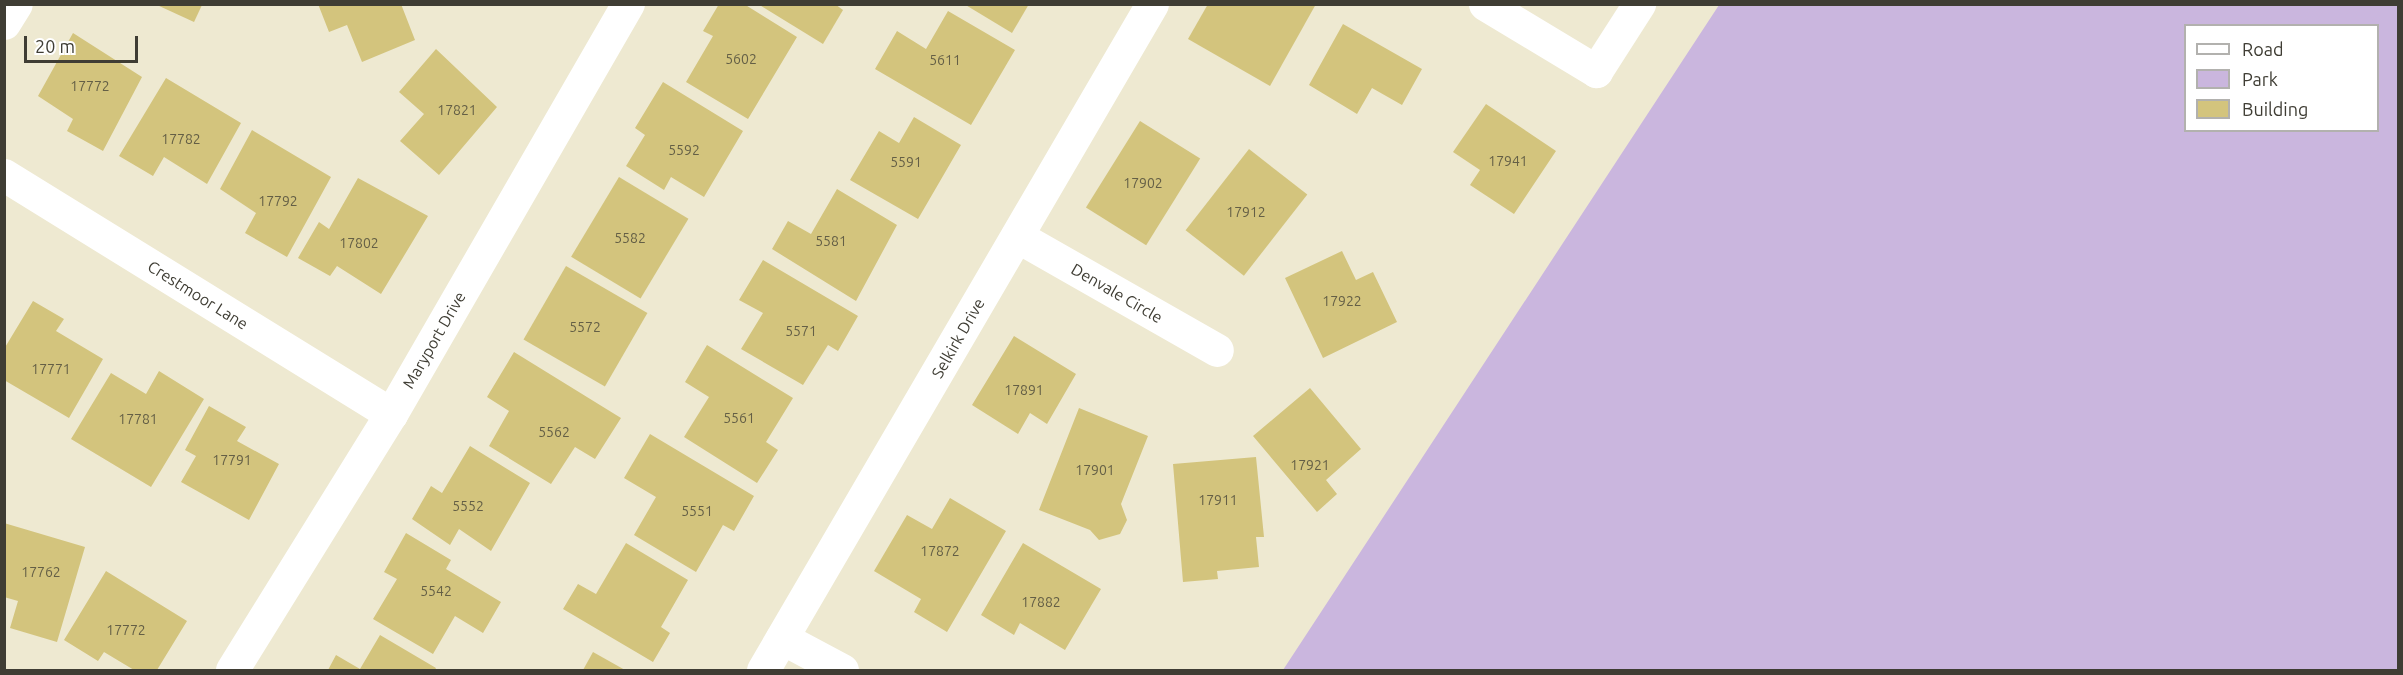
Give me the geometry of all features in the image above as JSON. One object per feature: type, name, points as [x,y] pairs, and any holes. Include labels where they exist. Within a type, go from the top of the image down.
[{"type":"street","points":[[4,23],[16,4]]},
{"type":"street","name":"Selkirk Drive","points":[[763,670],[1152,4]]},
{"type":"street","points":[[1485,4],[1596,71],[1639,4]]},
{"type":"street","name":"Maryport Drive","points":[[232,670],[391,414],[616,8]]},
{"type":"street","name":"Crestmoor Lane","points":[[4,175],[391,414]]},
{"type":"street","name":"Denvale Circle","points":[[1017,236],[1216,350]]},
{"type":"street","points":[[782,638],[842,670]]},
{"type":"green space","points":[[1719,5],[2398,5],[2398,670],[1283,670]]},
{"type":"building","points":[[318,4],[401,4],[415,40],[362,62],[347,25],[329,32]]},
{"type":"building","points":[[719,4],[744,4],[797,37],[748,119],[686,82],[713,36],[703,31]]},
{"type":"building","points":[[758,4],[835,4],[843,10],[823,44]]},
{"type":"building","points":[[964,4],[1029,4],[1012,33]]},
{"type":"building","points":[[1208,4],[1316,4],[1270,86],[1188,39]]},
{"type":"building","points":[[157,5],[202,5],[194,22]]},
{"type":"building","points":[[948,11],[1015,50],[971,125],[875,69],[897,31],[926,49]]},
{"type":"building","points":[[1343,24],[1422,69],[1402,105],[1372,88],[1357,114],[1309,85]]},
{"type":"building","points":[[73,33],[142,77],[103,151],[67,131],[73,119],[38,96]]},
{"type":"building","points":[[436,49],[497,107],[439,175],[400,141],[424,114],[399,92]]},
{"type":"building","points":[[166,78],[241,123],[207,184],[164,157],[153,176],[119,156]]},
{"type":"building","points":[[663,82],[743,131],[704,197],[671,177],[664,190],[626,166],[645,135],[635,128]]},
{"type":"building","points":[[1486,104],[1556,151],[1514,214],[1470,185],[1480,170],[1453,152]]},
{"type":"building","points":[[914,117],[961,145],[918,219],[850,180],[879,131],[899,143]]},
{"type":"building","points":[[1140,121],[1200,159],[1146,245],[1086,208]]},
{"type":"building","points":[[252,130],[331,177],[287,257],[245,233],[256,213],[220,189]]},
{"type":"building","points":[[1249,149],[1307,195],[1244,276],[1186,230]]},
{"type":"building","points":[[619,177],[688,219],[641,298],[571,257]]},
{"type":"building","points":[[358,178],[428,216],[381,294],[337,266],[330,276],[298,258],[319,222],[329,229]]},
{"type":"building","points":[[837,189],[897,225],[856,301],[772,249],[788,221],[811,234]]},
{"type":"building","points":[[1342,251],[1356,280],[1373,272],[1397,322],[1323,358],[1285,278]]},
{"type":"building","points":[[763,260],[858,316],[838,351],[828,345],[803,385],[741,349],[763,313],[739,300]]},
{"type":"building","points":[[566,266],[647,313],[605,387],[524,340]]},
{"type":"building","points":[[33,301],[64,319],[56,331],[103,359],[69,418],[4,380],[4,349]]},
{"type":"building","points":[[1014,336],[1076,374],[1047,424],[1030,413],[1018,434],[972,405]]},
{"type":"building","points":[[707,345],[793,398],[766,442],[778,450],[757,483],[684,437],[709,397],[685,382]]},
{"type":"building","points":[[514,352],[621,418],[595,459],[575,447],[551,484],[489,446],[509,411],[487,397]]},
{"type":"building","points":[[159,371],[204,399],[151,487],[71,439],[111,373],[146,394]]},
{"type":"building","points":[[1310,388],[1361,449],[1326,480],[1337,494],[1317,512],[1253,436]]},
{"type":"building","points":[[209,406],[246,427],[237,441],[279,464],[249,520],[181,482],[196,456],[185,450]]},
{"type":"building","points":[[1079,408],[1148,436],[1121,504],[1127,520],[1120,534],[1099,540],[1090,530],[1039,510]]},
{"type":"building","points":[[650,434],[754,496],[734,531],[723,525],[696,572],[634,535],[656,497],[624,478]]},
{"type":"building","points":[[470,446],[530,483],[491,551],[459,529],[450,545],[412,519],[431,486],[442,493]]},
{"type":"building","points":[[1256,457],[1264,537],[1256,537],[1259,567],[1217,571],[1218,579],[1183,582],[1173,464]]},
{"type":"building","points":[[950,498],[1006,531],[947,632],[914,612],[921,599],[874,571],[907,515],[932,529]]},
{"type":"building","points":[[4,523],[85,547],[57,642],[10,628],[18,601],[4,597]]},
{"type":"building","points":[[406,533],[451,560],[446,569],[501,602],[483,633],[455,616],[433,654],[373,619],[397,579],[384,572]]},
{"type":"building","points":[[626,543],[688,580],[661,627],[670,633],[653,662],[563,609],[578,584],[596,594]]},
{"type":"building","points":[[1023,543],[1101,589],[1065,650],[1020,623],[1014,635],[981,615]]},
{"type":"building","points":[[106,571],[187,621],[157,670],[134,670],[104,652],[98,661],[64,640]]},
{"type":"building","points":[[380,635],[436,668],[435,670],[328,670],[336,655],[360,669]]},
{"type":"building","points":[[593,652],[625,670],[583,670]]}]
